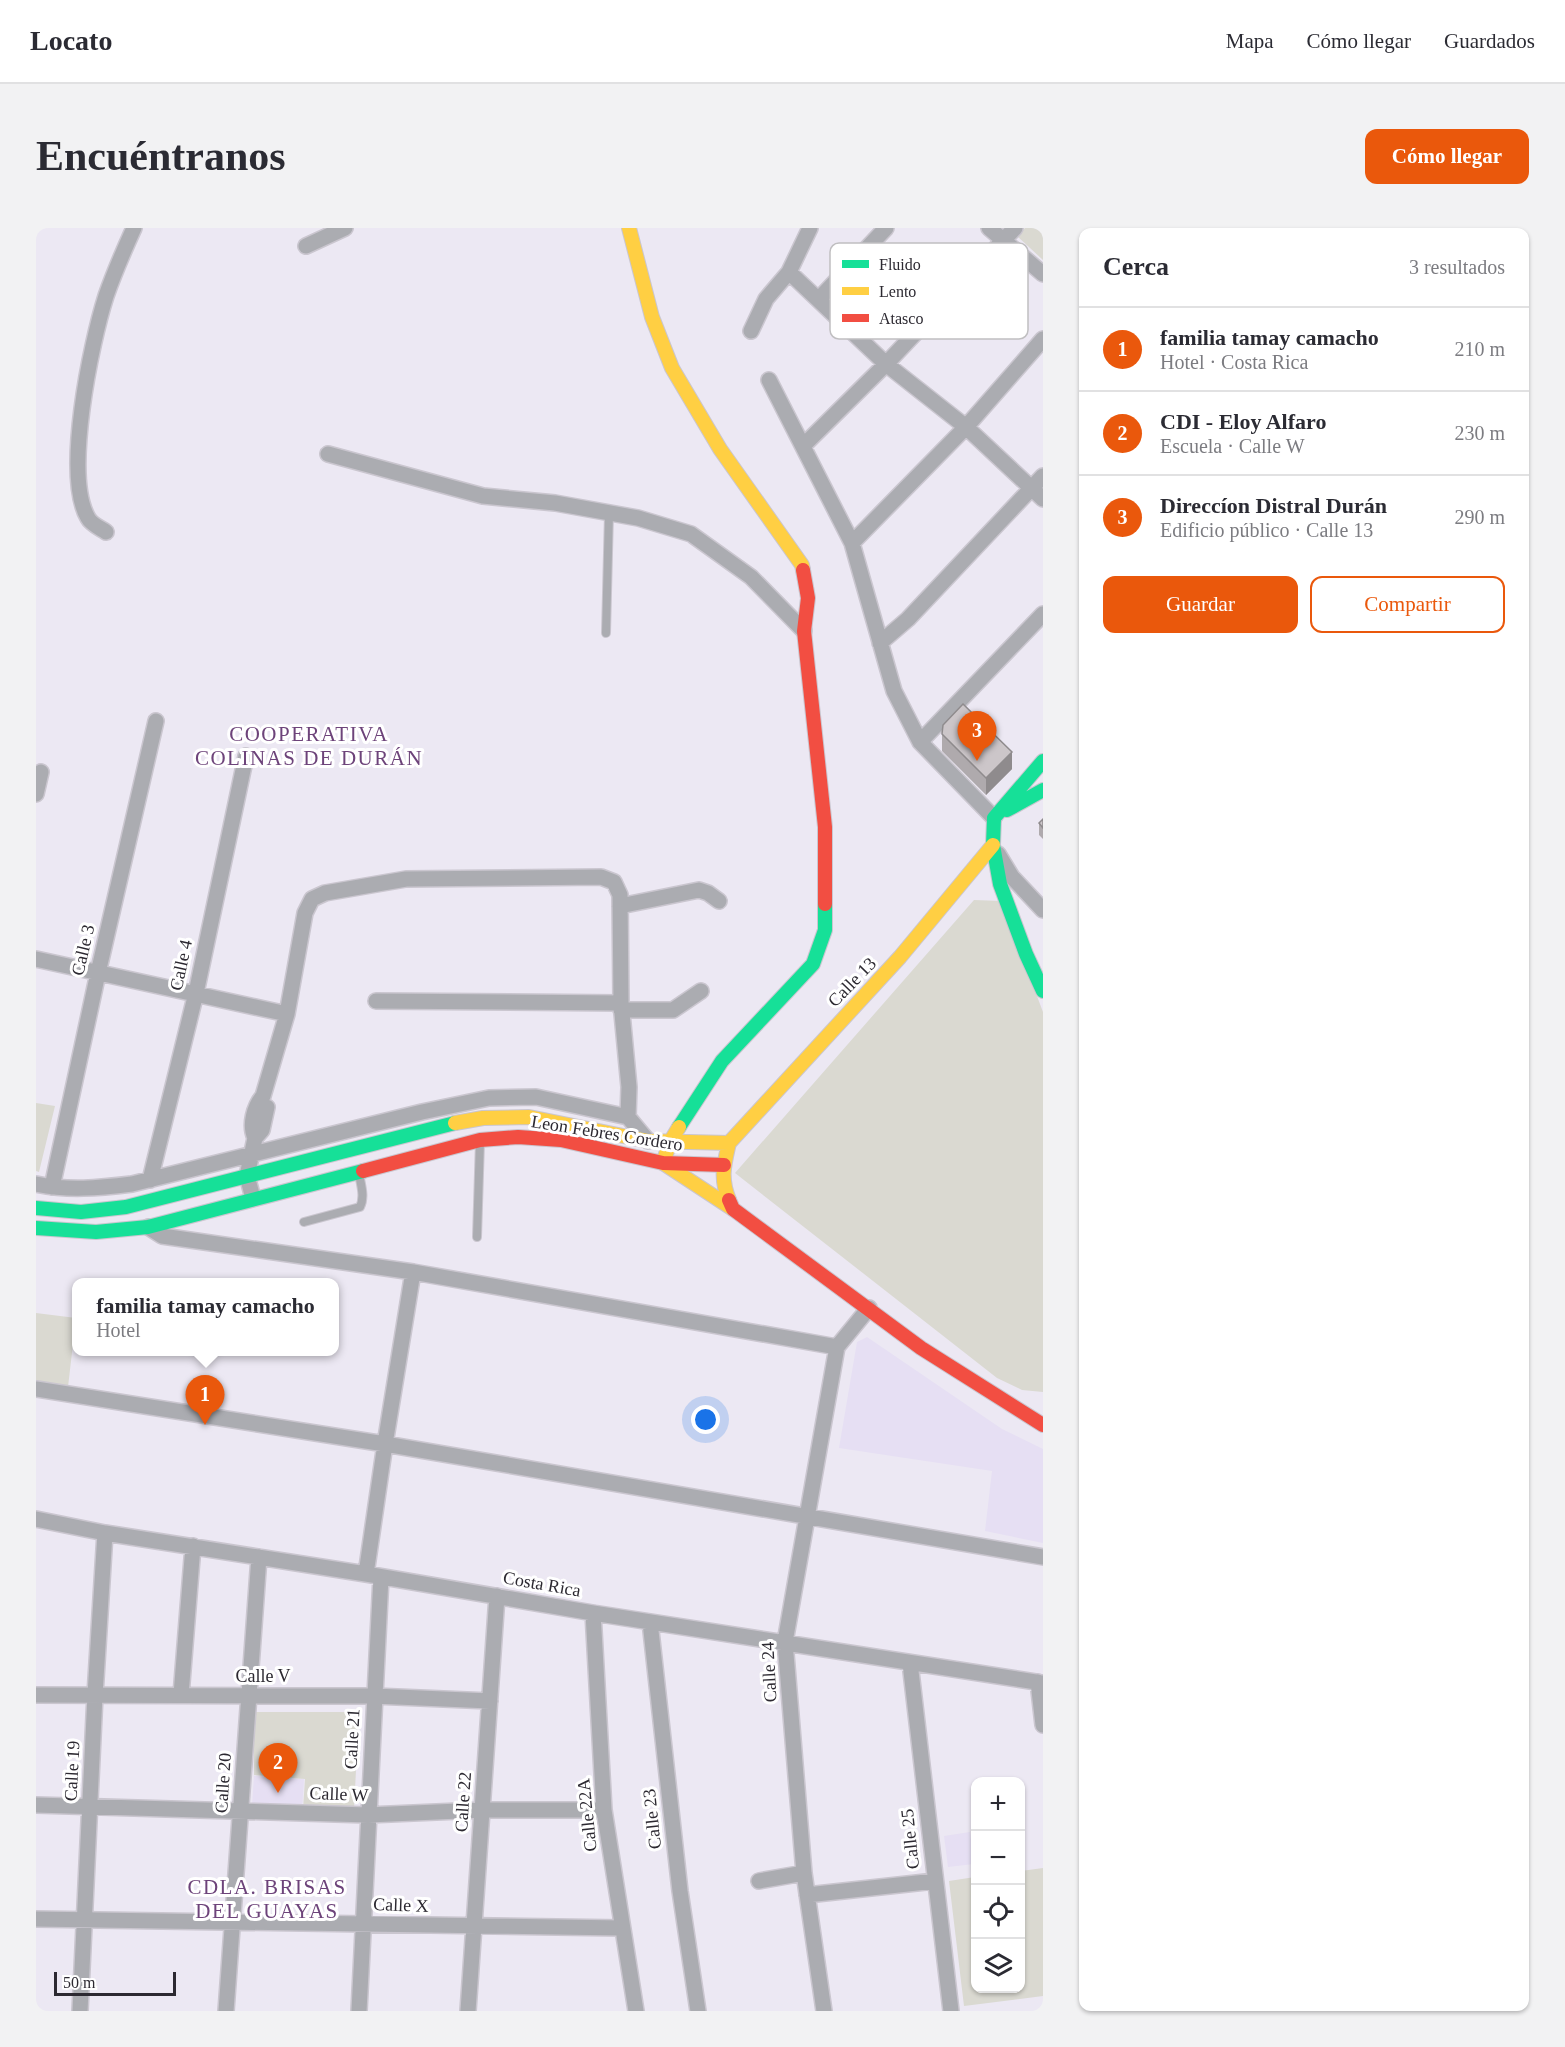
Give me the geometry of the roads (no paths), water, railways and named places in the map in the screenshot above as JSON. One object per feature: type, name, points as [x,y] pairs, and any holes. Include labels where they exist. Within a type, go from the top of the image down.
[{"type":"street","points":[[106,532],[89,521],[80,501],[77,470],[80,429],[96,331],[107,295],[134,228]]},
{"type":"street","points":[[306,246],[345,228]]},
{"type":"street","points":[[628,228],[652,317],[672,368],[720,449],[802,565],[808,583],[809,612],[804,631],[825,827],[825,930],[813,964],[722,1061],[670,1142],[663,1164],[733,1209],[921,1348],[1043,1425]]},
{"type":"street","points":[[751,331],[766,299],[789,272],[810,228]]},
{"type":"street","points":[[872,243],[886,228]]},
{"type":"street","points":[[989,228],[1005,243]]},
{"type":"street","points":[[1003,241],[1015,228]]},
{"type":"street","points":[[1028,262],[1043,274]]},
{"type":"street","points":[[789,272],[830,311]]},
{"type":"street","points":[[819,300],[830,288]]},
{"type":"street","points":[[860,339],[886,364],[966,427],[1043,499]]},
{"type":"street","points":[[803,446],[910,339]]},
{"type":"street","points":[[852,543],[966,427],[1043,339]]},
{"type":"street","points":[[769,380],[852,543],[894,692],[920,742],[994,818]]},
{"type":"street","points":[[328,454],[483,496],[555,503],[638,518],[691,534],[751,577],[804,631]]},
{"type":"street","points":[[880,643],[908,619],[1043,476]]},
{"type":"street","points":[[920,742],[1043,614]]},
{"type":"street","name":"Calle 3","points":[[52,1187],[156,721]]},
{"type":"street","name":"Calle 4","points":[[150,1180],[196,993],[246,756]]},
{"type":"street","points":[[1043,761],[994,818],[993,845],[1000,884],[1026,954],[1043,991]]},
{"type":"street","points":[[36,794],[41,772]]},
{"type":"street","points":[[994,818],[1043,790]]},
{"type":"street","points":[[993,845],[1012,877],[1043,910]]},
{"type":"street","name":"Calle 13","points":[[724,1165],[729,1143],[900,957],[993,845]]},
{"type":"street","points":[[253,1198],[247,1176],[255,1138],[251,1130],[287,1014],[305,913],[312,899],[325,893],[406,879],[601,877],[615,882],[620,894],[621,1006],[628,1087],[627,1117]]},
{"type":"street","points":[[620,906],[699,890],[708,893],[718,901]]},
{"type":"street","points":[[36,959],[287,1014]]},
{"type":"street","points":[[376,1000],[621,1006],[673,1010],[701,991]]},
{"type":"street","points":[[36,1184],[87,1189],[132,1184],[422,1112],[489,1098],[536,1097],[627,1117],[648,1141]]},
{"type":"street","name":"Leon Febres Cordero","points":[[36,1208],[81,1212],[126,1207],[439,1126],[483,1118],[529,1117],[648,1141],[729,1143]]},
{"type":"street","name":"Leon Febres Cordero","points":[[36,1228],[96,1232],[148,1227],[358,1170],[480,1140],[518,1137],[561,1140],[663,1164],[724,1165]]},
{"type":"street","points":[[724,1165],[723,1186],[733,1209]]},
{"type":"street","points":[[148,1227],[162,1236],[412,1272],[837,1347]]},
{"type":"street","name":"Calle 21","points":[[359,2011],[374,1696],[374,1576],[384,1444],[412,1272]]},
{"type":"street","name":"Calle 24","points":[[824,2011],[804,1872],[785,1642],[837,1347],[869,1308]]},
{"type":"street","points":[[36,1389],[384,1444],[1043,1557]]},
{"type":"street","name":"Costa Rica","points":[[36,1519],[105,1533],[593,1613],[1040,1683]]},
{"type":"street","name":"Calle 19","points":[[80,2011],[105,1533]]},
{"type":"street","points":[[181,1695],[193,1546]]},
{"type":"street","name":"Calle 20","points":[[226,2011],[259,1557]]},
{"type":"street","name":"Calle 22","points":[[468,2011],[497,1596]]},
{"type":"street","name":"Calle 22A","points":[[593,1613],[604,1810],[636,2011]]},
{"type":"street","name":"Calle 23","points":[[650,1622],[680,1891],[698,2011]]},
{"type":"street","name":"Calle 25","points":[[910,1663],[951,2011]]},
{"type":"street","points":[[1040,1683],[1043,1725]]},
{"type":"street","name":"Calle V","points":[[36,1695],[374,1696],[490,1701]]},
{"type":"street","name":"Calle W","points":[[36,1805],[368,1815],[482,1810],[604,1810]]},
{"type":"street","points":[[759,1881],[804,1872]]},
{"type":"street","points":[[807,1895],[935,1881]]},
{"type":"street","name":"Calle X","points":[[36,1920],[622,1928]]},
{"type":"lane","points":[[606,633],[609,513]]},
{"type":"lane","points":[[1026,954],[1043,964]]},
{"type":"lane","points":[[477,1237],[480,1140]]},
{"type":"lane","points":[[304,1222],[360,1207],[362,1191],[358,1170]]},
{"type":"place","name":"Direccíon Distral Durán","points":[[977,761]]},
{"type":"place","name":"familia tamay camacho","points":[[205,1425]]},
{"type":"place","name":"CDI - Eloy Alfaro","points":[[278,1793]]},
{"type":"district","name":"COOPERATIVA COLINAS DE DURÁN","points":[[309,746]]},
{"type":"district","name":"CDLA. BRISAS DEL GUAYAS","points":[[267,1899]]}]
